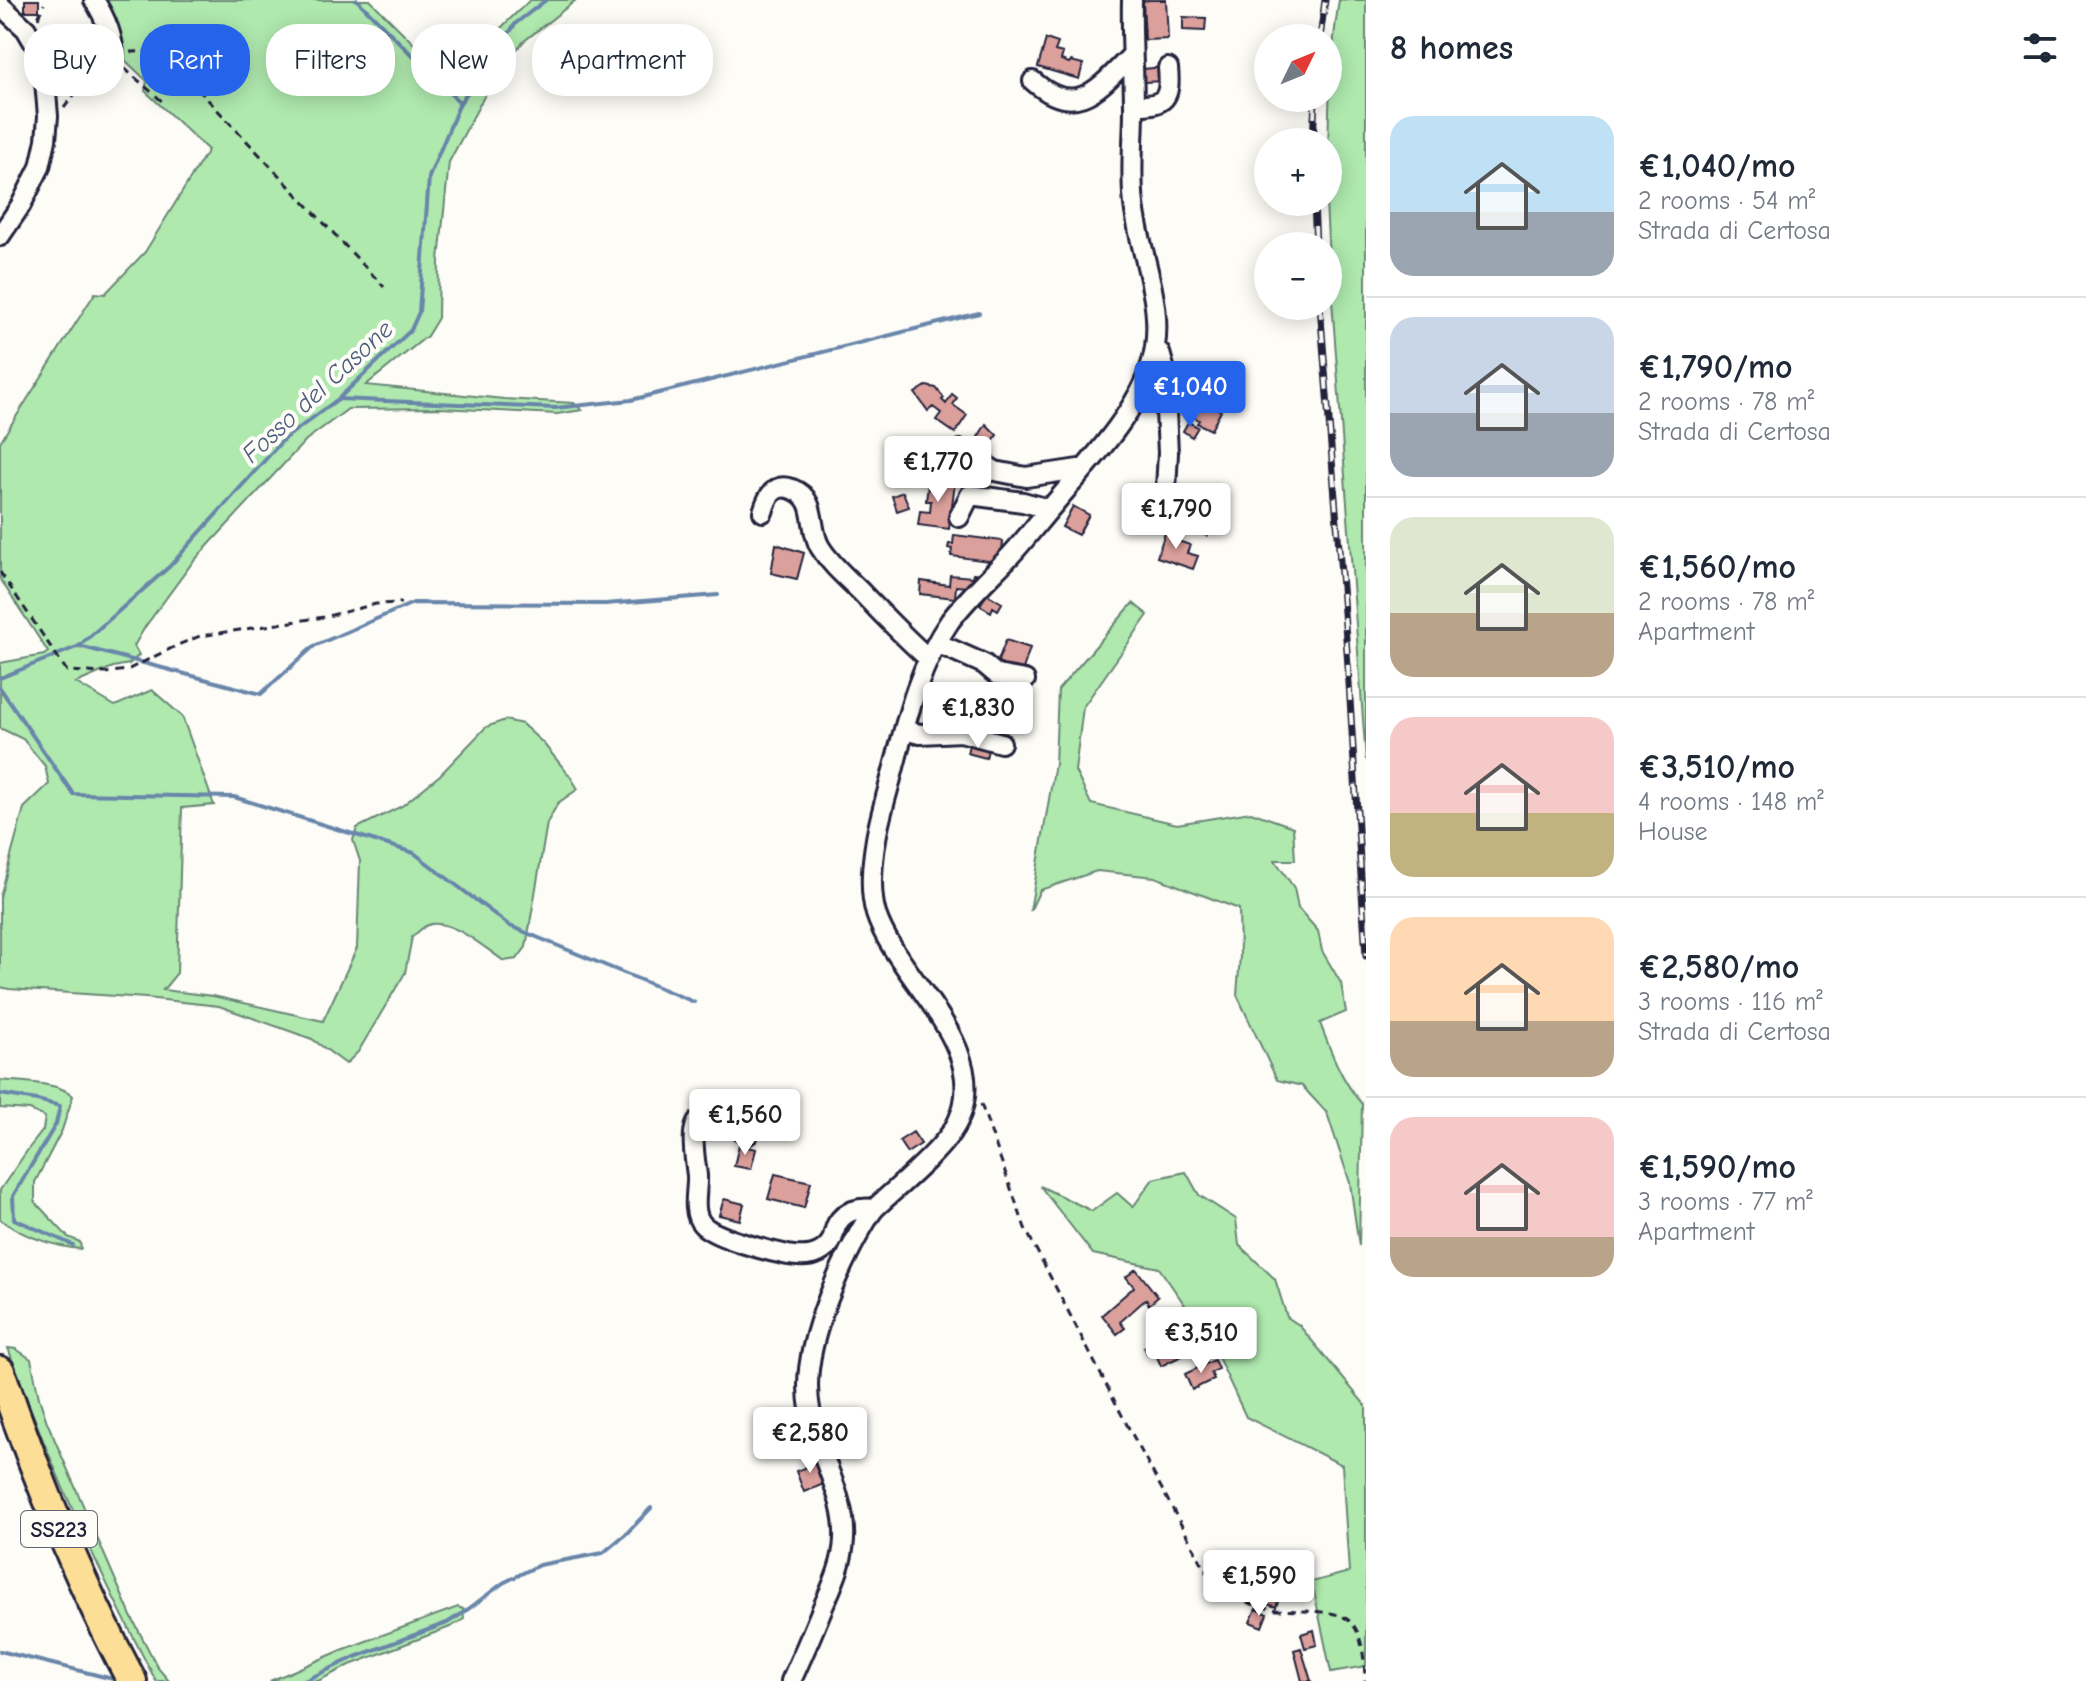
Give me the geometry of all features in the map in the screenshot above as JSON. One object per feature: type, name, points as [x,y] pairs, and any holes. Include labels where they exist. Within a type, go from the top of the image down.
[{"type":"highway","name":"SS223","points":[[0,1371],[55,1518],[132,1681]]},
{"type":"street","points":[[94,0],[106,24]]},
{"type":"street","points":[[791,1681],[836,1577],[844,1536],[839,1500],[812,1419],[808,1386],[816,1338],[830,1297],[874,1209],[935,1151],[954,1127],[966,1096],[964,1074],[945,1027],[890,942],[875,909],[872,877],[876,841],[904,730],[933,651],[958,611],[1025,540],[1085,468],[1135,400],[1146,378],[1155,347],[1152,287],[1133,200],[1132,0]]},
{"type":"street","points":[[0,5],[26,29],[43,58],[48,116],[40,167],[21,205],[0,236]]},
{"type":"street","points":[[1033,81],[1058,97],[1083,98],[1106,83],[1132,55]]},
{"type":"street","points":[[1134,105],[1156,104],[1166,96],[1170,86],[1168,68]]},
{"type":"street","points":[[1155,347],[1164,367],[1168,453],[1165,506]]},
{"type":"street","points":[[961,450],[995,471],[1026,477],[1085,468]]},
{"type":"street","points":[[763,512],[768,496],[774,490],[785,487],[793,489],[812,508],[816,541],[822,551],[892,625],[933,651],[984,664],[997,675],[1025,680]]},
{"type":"street","points":[[959,517],[970,495],[1049,509]]},
{"type":"street","points":[[904,730],[920,734],[961,732],[1001,743]]},
{"type":"street","points":[[748,1134],[714,1116],[698,1121],[692,1148],[697,1176],[696,1209],[702,1224],[719,1234],[807,1257],[822,1253],[832,1240],[837,1224],[846,1214],[863,1208],[874,1209]]},
{"type":"path","points":[[124,52],[152,49],[164,53],[384,287]]},
{"type":"path","points":[[124,68],[163,102]]},
{"type":"path","points":[[48,116],[57,117],[73,96]]},
{"type":"path","points":[[0,572],[67,671],[74,672],[127,670],[200,636],[324,617],[376,604],[401,603]]},
{"type":"path","points":[[964,1074],[973,1084],[1025,1228],[1217,1591],[1274,1610],[1338,1613],[1351,1621],[1357,1631],[1364,1652],[1365,1681]]},
{"type":"green space","points":[[102,0],[370,0],[394,24],[266,24],[266,96],[395,96],[395,25],[411,41],[411,96],[484,96],[449,162],[439,260],[438,318],[427,336],[366,385],[574,403],[582,410],[557,414],[440,408],[348,409],[306,440],[192,563],[134,646],[139,655],[129,664],[113,667],[76,683],[115,706],[152,690],[182,716],[214,805],[182,808],[177,973],[163,990],[213,996],[323,1021],[357,948],[360,861],[353,840],[357,828],[402,806],[440,775],[486,727],[505,720],[522,724],[543,743],[570,776],[578,789],[558,803],[547,823],[526,947],[517,959],[504,961],[468,936],[447,926],[437,924],[424,927],[412,937],[405,973],[358,1052],[346,1064],[312,1039],[219,1006],[0,987],[0,897],[24,808],[49,784],[45,766],[23,739],[0,728],[0,663],[48,652],[0,579],[0,442],[95,293],[105,294],[145,252],[208,150],[150,96],[250,96],[250,24],[140,24],[140,74],[125,60],[124,24],[113,24]]},
{"type":"green space","points":[[530,0],[576,0],[546,24],[532,24],[532,35],[516,50],[516,24],[505,24]]},
{"type":"green space","points":[[1339,0],[1366,0],[1366,760],[1333,320],[1342,320],[1342,232],[1328,232],[1327,216],[1342,216],[1342,128],[1329,128],[1330,112],[1342,112],[1342,24],[1335,24]]},
{"type":"green space","points":[[1133,603],[1148,615],[1083,707],[1075,771],[1091,804],[1177,824],[1251,812],[1293,827],[1295,860],[1275,860],[1294,888],[1298,908],[1318,931],[1322,951],[1341,983],[1346,1012],[1320,1023],[1342,1075],[1362,1104],[1359,1246],[1350,1183],[1327,1113],[1302,1086],[1277,1080],[1237,995],[1239,909],[1155,877],[1097,871],[1040,890],[1030,911],[1055,764],[1058,690]]},
{"type":"green space","points":[[0,1080],[49,1085],[73,1096],[62,1130],[35,1182],[35,1202],[68,1237],[80,1242],[81,1249],[38,1239],[0,1219],[0,1190],[43,1130],[45,1117],[30,1110],[0,1108]]},
{"type":"green space","points":[[1186,1172],[1199,1195],[1236,1219],[1239,1245],[1275,1279],[1287,1317],[1299,1325],[1366,1406],[1366,1666],[1331,1672],[1312,1582],[1349,1572],[1342,1465],[1246,1417],[1212,1344],[1159,1268],[1093,1254],[1040,1186],[1092,1211],[1117,1193],[1133,1207],[1153,1179]]},
{"type":"green space","points":[[8,1348],[16,1349],[31,1359],[47,1422],[131,1616],[158,1668],[169,1681],[156,1681],[115,1600],[58,1475]]},
{"type":"green space","points":[[458,1607],[463,1609],[464,1619],[450,1627],[350,1665],[318,1681],[270,1681],[342,1650]]},
{"type":"building","points":[[25,0],[39,0],[39,11],[25,11]]},
{"type":"building","points":[[1166,0],[1168,39],[1145,40],[1143,1]]},
{"type":"building","points":[[1183,17],[1206,18],[1205,31],[1183,30]]},
{"type":"building","points":[[1046,39],[1058,43],[1055,51],[1063,53],[1061,60],[1083,64],[1079,79],[1038,67]]},
{"type":"building","points":[[1164,67],[1165,81],[1144,82],[1143,69]]},
{"type":"building","points":[[926,386],[936,388],[946,404],[952,394],[957,398],[953,405],[967,415],[955,433],[936,420],[941,413],[933,407],[928,411],[915,393]]},
{"type":"building","points":[[1201,399],[1221,411],[1211,430],[1197,423],[1199,420],[1192,416]]},
{"type":"building","points":[[1188,422],[1198,427],[1192,437],[1183,431]]},
{"type":"building","points":[[986,424],[997,435],[984,454],[972,447]]},
{"type":"building","points":[[929,478],[955,482],[949,529],[918,525],[920,511],[930,512],[931,501],[926,501]]},
{"type":"building","points":[[903,492],[909,507],[897,511],[892,496]]},
{"type":"building","points":[[1073,506],[1089,515],[1078,535],[1062,527]]},
{"type":"building","points":[[1202,516],[1213,521],[1207,536],[1196,531]]},
{"type":"building","points":[[1166,530],[1177,533],[1175,540],[1190,545],[1187,553],[1198,556],[1193,569],[1157,557]]},
{"type":"building","points":[[954,535],[1003,541],[1002,552],[996,562],[951,556],[952,549],[948,548],[949,544],[953,544]]},
{"type":"building","points":[[776,544],[804,553],[797,579],[771,573]]},
{"type":"building","points":[[973,573],[983,574],[969,587],[956,586],[955,598],[920,594],[921,581],[949,585],[950,575],[972,577]]},
{"type":"building","points":[[987,594],[1002,603],[998,610],[993,607],[991,612],[980,605]]},
{"type":"building","points":[[1006,640],[1030,648],[1021,675],[996,666]]},
{"type":"building","points":[[970,741],[989,746],[986,758],[967,753]]},
{"type":"building","points":[[913,1132],[921,1144],[907,1153],[899,1141]]},
{"type":"building","points":[[739,1145],[756,1149],[751,1169],[734,1166]]},
{"type":"building","points":[[775,1174],[811,1182],[804,1208],[768,1199]]},
{"type":"building","points":[[724,1199],[744,1204],[740,1220],[719,1215]]},
{"type":"building","points":[[1136,1269],[1158,1297],[1149,1305],[1146,1299],[1120,1322],[1125,1328],[1117,1334],[1102,1315],[1134,1287],[1126,1277]]},
{"type":"building","points":[[1180,1324],[1192,1351],[1161,1366],[1155,1352],[1148,1355],[1144,1347]]},
{"type":"building","points":[[1214,1360],[1218,1369],[1211,1373],[1214,1379],[1192,1390],[1185,1374]]},
{"type":"building","points":[[812,1455],[824,1484],[804,1492],[796,1471],[807,1467],[803,1458]]},
{"type":"building","points":[[1229,1574],[1281,1592],[1276,1607],[1219,1587],[1220,1583],[1225,1585]]},
{"type":"building","points":[[1256,1609],[1267,1614],[1262,1627],[1250,1622]]},
{"type":"building","points":[[1314,1630],[1317,1645],[1305,1648],[1301,1634]]},
{"type":"building","points":[[1301,1648],[1311,1681],[1302,1681],[1294,1650]]},
{"type":"waterway","points":[[357,0],[460,103]]},
{"type":"waterway","name":"Fosso del Casone","points":[[0,678],[79,646],[170,566],[283,440],[338,399],[411,330],[419,312],[429,177],[460,103],[516,23],[546,0]]},
{"type":"waterway","points":[[338,399],[555,408],[631,400],[979,313]]},
{"type":"waterway","points":[[79,646],[261,694],[314,646],[413,603],[605,604],[718,595]]},
{"type":"waterway","points":[[0,688],[73,794],[234,797],[414,853],[510,926],[694,1002]]},
{"type":"waterway","points":[[0,1094],[60,1106],[56,1124],[13,1196],[14,1219],[73,1245]]},
{"type":"waterway","points":[[304,1681],[355,1657],[447,1623],[503,1583],[539,1565],[603,1553],[651,1508]]},
{"type":"waterway","points":[[0,1651],[117,1680]]},
{"type":"railway","points":[[1322,24],[1325,0]]},
{"type":"railway","points":[[1314,112],[1314,128]]},
{"type":"railway","points":[[1315,216],[1315,232]]},
{"type":"railway","points":[[1321,320],[1347,651],[1366,956]]}]
